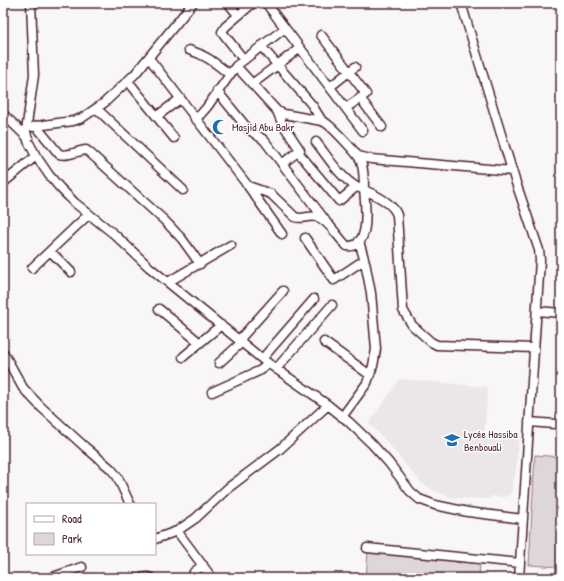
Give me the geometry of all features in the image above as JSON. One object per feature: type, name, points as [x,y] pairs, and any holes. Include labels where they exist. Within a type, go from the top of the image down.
[{"type":"street","points":[[27,134],[34,75],[31,3]]},
{"type":"street","points":[[27,134],[36,126],[73,121],[82,118],[97,109],[128,81],[149,58],[193,3]]},
{"type":"street","points":[[228,3],[238,15]]},
{"type":"street","points":[[244,60],[222,32],[225,27],[238,15],[254,3]]},
{"type":"street","points":[[266,3],[363,131]]},
{"type":"street","points":[[461,3],[512,171],[539,250],[540,260],[537,311],[519,578]]},
{"type":"street","points":[[195,119],[201,114],[236,66],[285,28]]},
{"type":"street","points":[[321,35],[352,70],[366,94],[346,108]]},
{"type":"street","points":[[261,46],[312,106],[322,121]]},
{"type":"street","points":[[252,84],[300,48]]},
{"type":"street","points":[[189,50],[207,57],[229,74]]},
{"type":"street","points":[[149,58],[248,186],[282,234]]},
{"type":"street","points":[[236,66],[277,111],[282,123],[300,150],[298,152],[339,201],[356,187]]},
{"type":"street","points":[[330,87],[352,70]]},
{"type":"street","points":[[128,81],[174,138]]},
{"type":"street","points":[[217,91],[248,129],[264,140],[329,226],[347,246],[357,244],[364,233],[366,218],[363,168],[358,156],[330,126],[322,121],[284,114],[277,111]]},
{"type":"street","points":[[360,98],[382,127]]},
{"type":"street","points":[[157,116],[180,99]]},
{"type":"street","points":[[97,109],[183,190]]},
{"type":"street","points":[[3,114],[27,134],[36,156],[49,175],[75,203],[114,234],[149,267],[240,341],[265,361],[328,405],[342,417],[372,444],[389,463],[410,491],[419,499],[434,505],[468,512],[523,519]]},
{"type":"street","points":[[36,126],[59,154],[65,156],[78,151],[86,150],[90,153],[165,221],[182,239],[200,264]]},
{"type":"street","points":[[316,142],[344,176],[356,187],[391,205],[395,209],[397,215],[403,310],[412,325],[431,342],[437,345],[534,348]]},
{"type":"street","points":[[282,164],[298,152]]},
{"type":"street","points":[[3,183],[36,156]]},
{"type":"street","points":[[358,156],[371,159],[512,171]]},
{"type":"street","points":[[248,186],[271,194],[295,217],[300,219],[315,217],[321,219],[329,226]]},
{"type":"street","points":[[32,268],[89,214]]},
{"type":"street","points":[[306,238],[334,280],[364,260]]},
{"type":"street","points":[[342,417],[367,383],[376,349],[371,293],[359,241]]},
{"type":"street","points":[[168,282],[231,245]]},
{"type":"street","points":[[50,251],[70,272]]},
{"type":"street","points":[[219,363],[283,291]]},
{"type":"street","points":[[212,392],[261,370],[265,361],[314,299]]},
{"type":"street","points":[[276,369],[332,305]]},
{"type":"street","points":[[160,309],[200,343]]},
{"type":"street","points":[[537,311],[561,313]]},
{"type":"street","points":[[183,357],[221,325]]},
{"type":"street","points":[[324,342],[370,375]]},
{"type":"street","points":[[3,352],[23,388],[36,402],[110,468],[117,476],[130,503]]},
{"type":"street","points":[[156,539],[177,530],[196,518],[228,488],[280,449],[328,405]]},
{"type":"street","points":[[529,422],[561,423]]},
{"type":"street","points":[[177,530],[212,578]]},
{"type":"street","points":[[367,548],[520,563]]},
{"type":"street","points":[[192,578],[194,572],[203,565]]},
{"type":"street","points":[[50,578],[82,567]]},
{"type":"street","points":[[138,578],[151,578]]},
{"type":"shaded area","name":"Lycée Hassiba Benbouali","points":[[400,379],[488,387],[484,437],[519,438],[515,478],[513,477],[511,492],[509,495],[504,497],[491,496],[490,499],[453,498],[433,490],[421,482],[369,423]]},
{"type":"green space","points":[[535,455],[561,457],[561,567],[529,565]]},
{"type":"green space","points":[[368,552],[453,560],[460,563],[462,561],[480,563],[479,578],[366,578]]},
{"type":"place","name":"Masjid Abu Bakr","points":[[220,127]]},
{"type":"place","name":"Lycée Hassiba Benbouali","points":[[452,440]]}]
